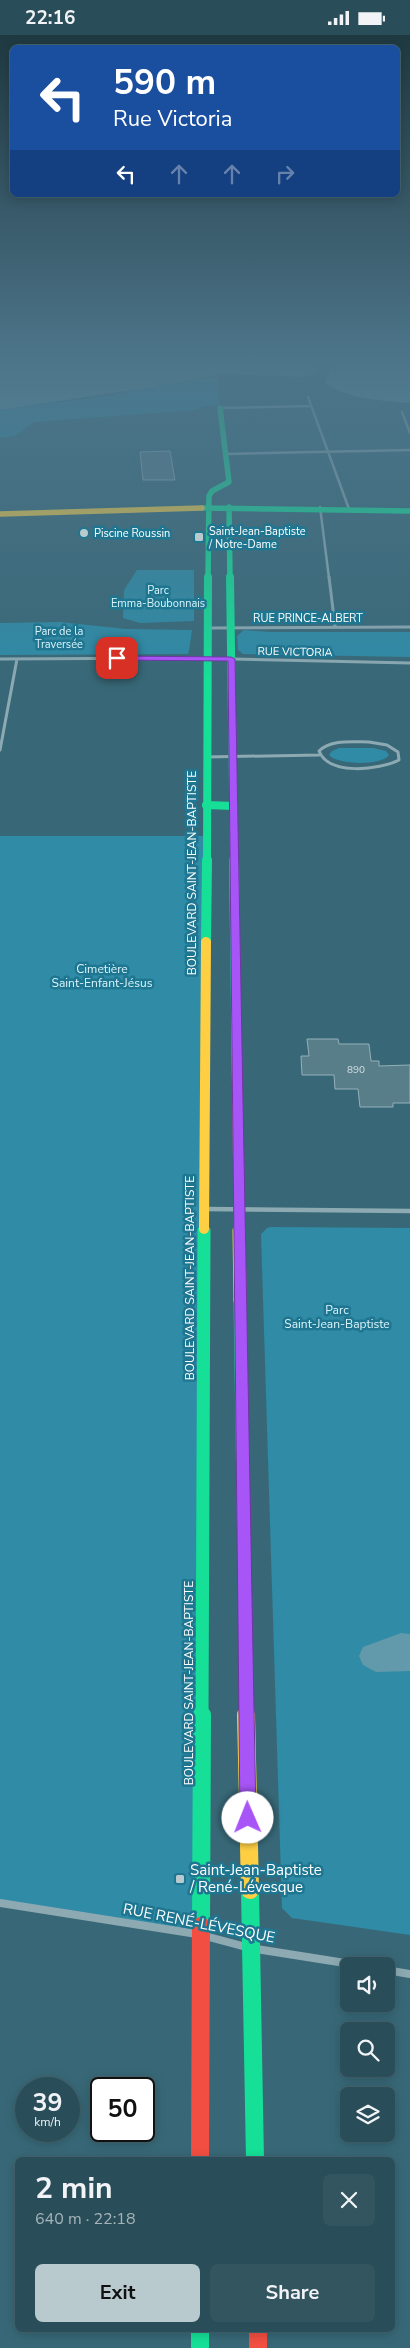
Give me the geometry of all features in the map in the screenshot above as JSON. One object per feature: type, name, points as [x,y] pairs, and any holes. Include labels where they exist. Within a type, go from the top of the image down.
[{"type":"main road","name":"BOULEVARD SAINT-JEAN-BAPTISTE","points":[[200,2157],[206,757],[209,496],[212,491],[230,482],[228,469]]},
{"type":"main road","points":[[0,514],[230,507],[320,507],[410,511]]},
{"type":"main road","points":[[230,507],[250,1948],[255,2157]]},
{"type":"main road","points":[[209,571],[231,572]]},
{"type":"main road","points":[[206,805],[234,806]]},
{"type":"main road","points":[[200,2332],[200,2348]]},
{"type":"main road","points":[[258,2332],[258,2348]]},
{"type":"street","points":[[334,469],[349,509]]},
{"type":"street","points":[[320,507],[335,626]]},
{"type":"street","name":"RUE PRINCE-ALBERT","points":[[207,628],[410,627]]},
{"type":"street","name":"RUE VICTORIA","points":[[0,659],[207,658],[410,663]]},
{"type":"street","points":[[0,750],[17,659]]},
{"type":"street","points":[[369,742],[390,746],[399,752],[400,756],[396,763],[383,767],[348,767],[333,766],[322,760],[319,755],[319,751],[323,747],[334,743],[369,742]]},
{"type":"street","points":[[206,757],[319,755]]},
{"type":"street","points":[[204,1209],[410,1211]]},
{"type":"street","name":"RUE RENÉ-LÉVESQUE","points":[[0,1903],[201,1934],[250,1948],[340,1962]]},
{"type":"street","points":[[395,1972],[410,1974]]},
{"type":"green space","name":"Parc Emma-Boubonnais","points":[[137,570],[194,570],[194,621],[140,623],[123,618],[124,590]]},
{"type":"green space","name":"Parc de la Traversée","points":[[60,622],[126,629],[192,630],[188,654],[0,655],[0,623]]},
{"type":"green space","points":[[244,630],[270,632],[410,632],[410,657],[243,654],[238,650],[237,636]]},
{"type":"green space","points":[[339,748],[373,748],[386,751],[389,755],[385,759],[378,761],[359,763],[341,761],[329,755],[332,751]]},
{"type":"green space","name":"Cimetière Saint-Enfant-Jésus","points":[[0,836],[206,836],[201,1934],[0,1903]]},
{"type":"green space","name":"Parc Saint-Jean-Baptiste","points":[[271,1227],[410,1228],[410,1935],[292,1918],[282,1908],[261,1234]]},
{"type":"shaded area","points":[[401,1633],[410,1634],[410,1671],[376,1672],[363,1665],[359,1656],[363,1647]]},
{"type":"building","points":[[142,469],[173,469],[175,480],[143,480]]},
{"type":"building","points":[[307,1039],[338,1039],[339,1044],[369,1044],[371,1061],[379,1061],[379,1066],[410,1065],[410,1103],[393,1103],[393,1107],[360,1107],[358,1089],[335,1089],[334,1075],[302,1075],[301,1056],[309,1056]]},
{"type":"traffic: fast","points":[[206,942],[209,496],[212,491],[229,482],[227,469]]},
{"type":"traffic: fast","points":[[229,507],[236,1011]]},
{"type":"traffic: fast","points":[[202,508],[242,507],[410,511]]},
{"type":"traffic: fast","points":[[206,805],[234,806]]},
{"type":"traffic: fast","points":[[201,1926],[204,1229]]},
{"type":"traffic: fast","points":[[240,1300],[246,1695]]},
{"type":"traffic: fast","points":[[250,1890],[255,2157]]},
{"type":"traffic: fast","points":[[200,2332],[200,2348]]},
{"type":"traffic: slow","points":[[0,514],[202,508]]},
{"type":"traffic: slow","points":[[204,1229],[206,942]]},
{"type":"traffic: slow","points":[[236,1011],[240,1300]]},
{"type":"traffic: slow","points":[[246,1695],[250,1890]]},
{"type":"traffic: jam","points":[[200,2157],[201,1926]]},
{"type":"traffic: jam","points":[[258,2332],[258,2348]]},
{"type":"place","name":"Piscine Roussin","points":[[84,533]]},
{"type":"place","name":"Saint-Jean-Baptiste / Notre-Dame","points":[[199,537]]},
{"type":"place","name":"Saint-Jean-Baptiste / René-Lévesque","points":[[180,1879]]},
{"type":"route","points":[[117,658],[231,659],[248,1818]]}]
